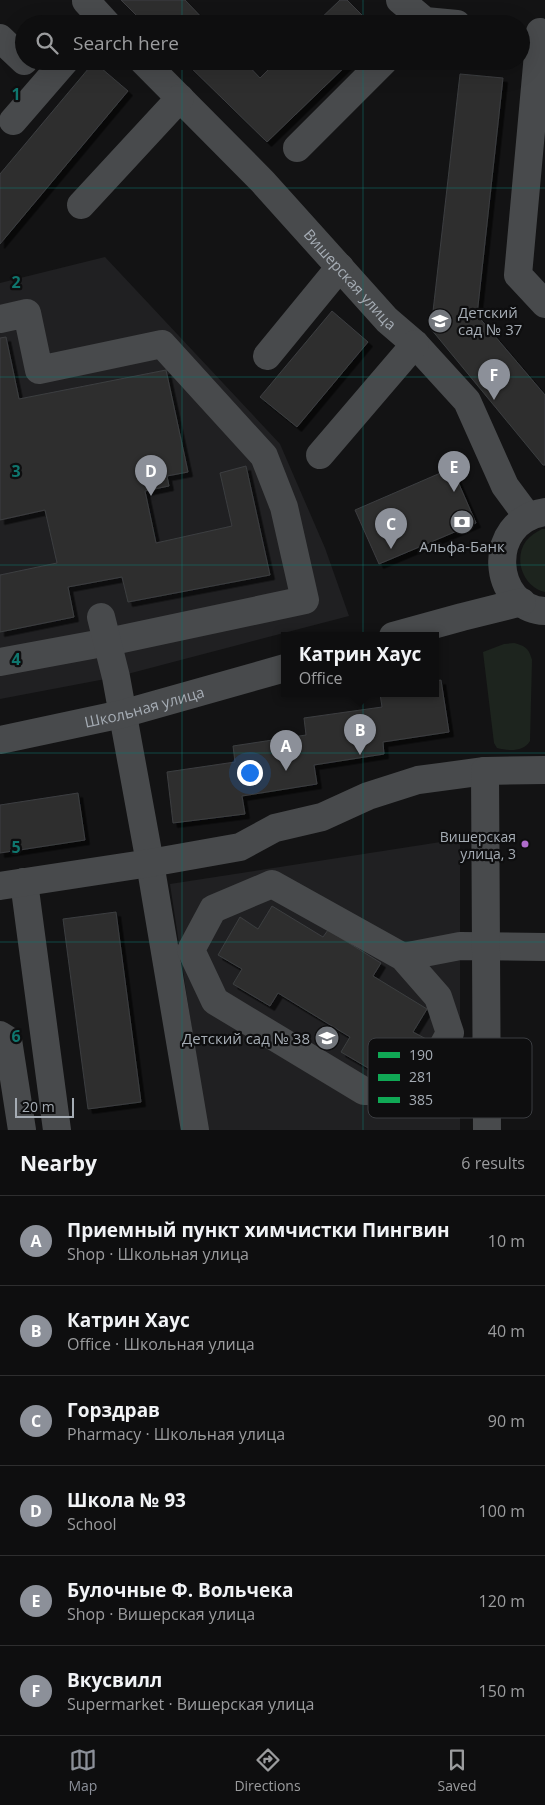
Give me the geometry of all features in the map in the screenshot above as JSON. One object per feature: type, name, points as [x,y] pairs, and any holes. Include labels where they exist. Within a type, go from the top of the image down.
[{"type":"street","points":[[400,0],[416,15]]},
{"type":"street","points":[[535,31],[518,275],[545,304]]},
{"type":"street","points":[[0,38],[15,52]]},
{"type":"street","points":[[34,70],[47,82]]},
{"type":"street","points":[[14,121],[57,70]]},
{"type":"street","name":"Вишерская улица","points":[[152,70],[263,182],[387,320],[415,344],[467,401],[505,486],[537,514]]},
{"type":"street","points":[[298,148],[375,70]]},
{"type":"street","points":[[81,206],[180,98]]},
{"type":"street","points":[[267,356],[340,268]]},
{"type":"street","points":[[0,319],[27,313],[39,370],[162,344],[264,456],[284,507],[305,600],[105,630],[0,662]]},
{"type":"street","points":[[320,455],[415,344]]},
{"type":"street","points":[[537,514],[518,524],[509,534],[501,558],[502,571],[506,583],[513,593],[538,611]]},
{"type":"street","points":[[475,613],[491,592],[502,571]]},
{"type":"street","points":[[407,632],[475,613],[538,611]]},
{"type":"street","points":[[105,630],[116,676],[150,863],[195,1130]]},
{"type":"street","name":"Школьная улица","points":[[0,740],[122,714],[281,669]]},
{"type":"street","points":[[57,1130],[12,884],[240,847],[275,828],[322,817],[368,796],[418,780],[485,771],[545,770]]},
{"type":"street","points":[[485,771],[486,1038]]},
{"type":"street","points":[[368,1091],[364,1091],[214,1001],[192,950],[212,909],[272,884],[404,957],[438,997],[450,1033],[447,1038]]},
{"type":"street","points":[[404,957],[460,946],[545,947]]},
{"type":"street","points":[[0,1035],[8,1040],[22,1130]]},
{"type":"shaded area","points":[[105,257],[280,444],[325,548],[349,616],[288,632],[281,632],[281,634],[116,677],[0,699],[0,283]]},
{"type":"shaded area","points":[[542,529],[545,529],[545,592],[531,584],[522,571],[520,564],[522,548],[526,541]]},
{"type":"shaded area","points":[[514,643],[526,648],[532,660],[530,741],[520,749],[506,750],[497,748],[494,743],[483,652],[504,644]]},
{"type":"shaded area","name":"Детский сад № 38","points":[[460,839],[460,1038],[368,1038],[368,1118],[460,1118],[460,1130],[207,1130],[170,884]]},
{"type":"building","points":[[121,0],[185,0],[199,15],[136,15]]},
{"type":"building","points":[[340,0],[347,0],[362,15],[324,15]]},
{"type":"building","points":[[87,70],[103,70],[128,91],[0,244],[0,174]]},
{"type":"building","points":[[193,70],[252,70],[260,78],[268,70],[342,70],[267,142]]},
{"type":"building","points":[[460,74],[503,78],[477,315],[545,395],[545,465],[543,465],[431,329]]},
{"type":"building","points":[[332,311],[368,342],[297,427],[260,397]]},
{"type":"building","points":[[6,337],[19,399],[166,370],[188,472],[167,476],[169,486],[145,491],[156,543],[232,526],[220,473],[246,466],[270,575],[128,602],[122,577],[68,587],[74,617],[0,632],[0,575],[57,563],[45,510],[0,520],[0,338]]},
{"type":"building","points":[[452,468],[476,523],[379,564],[355,510]]},
{"type":"building","points":[[439,680],[441,680],[449,732],[383,742],[384,754],[314,765],[317,784],[242,796],[245,814],[173,823],[167,772],[235,762],[233,746],[306,735],[304,718],[382,707],[380,697],[439,697]]},
{"type":"building","points":[[78,793],[85,840],[0,853],[0,805]]},
{"type":"building","points":[[272,906],[323,937],[328,930],[381,963],[373,976],[427,1009],[413,1032],[424,1038],[368,1038],[368,1068],[341,1052],[350,1037],[278,993],[270,1006],[233,984],[242,969],[218,955],[240,917],[258,929]]},
{"type":"building","points":[[116,912],[141,1102],[88,1109],[63,919]]},
{"type":"place","name":"Детский сад № 37","points":[[440,321]]},
{"type":"place","name":"Вкусвилл","points":[[494,400]]},
{"type":"place","name":"Булочные Ф. Вольчека","points":[[454,492]]},
{"type":"place","name":"Школа № 93","points":[[151,496]]},
{"type":"place","name":"Альфа-Банк","points":[[462,522]]},
{"type":"place","name":"Горздрав","points":[[391,549]]},
{"type":"place","name":"Катрин Хаус","points":[[360,755]]},
{"type":"place","name":"Приемный пункт химчистки Пингвин","points":[[286,771]]},
{"type":"place","name":"Вишерская улица, 3","points":[[525,844]]},
{"type":"place","name":"Детский сад № 38","points":[[327,1038]]}]
